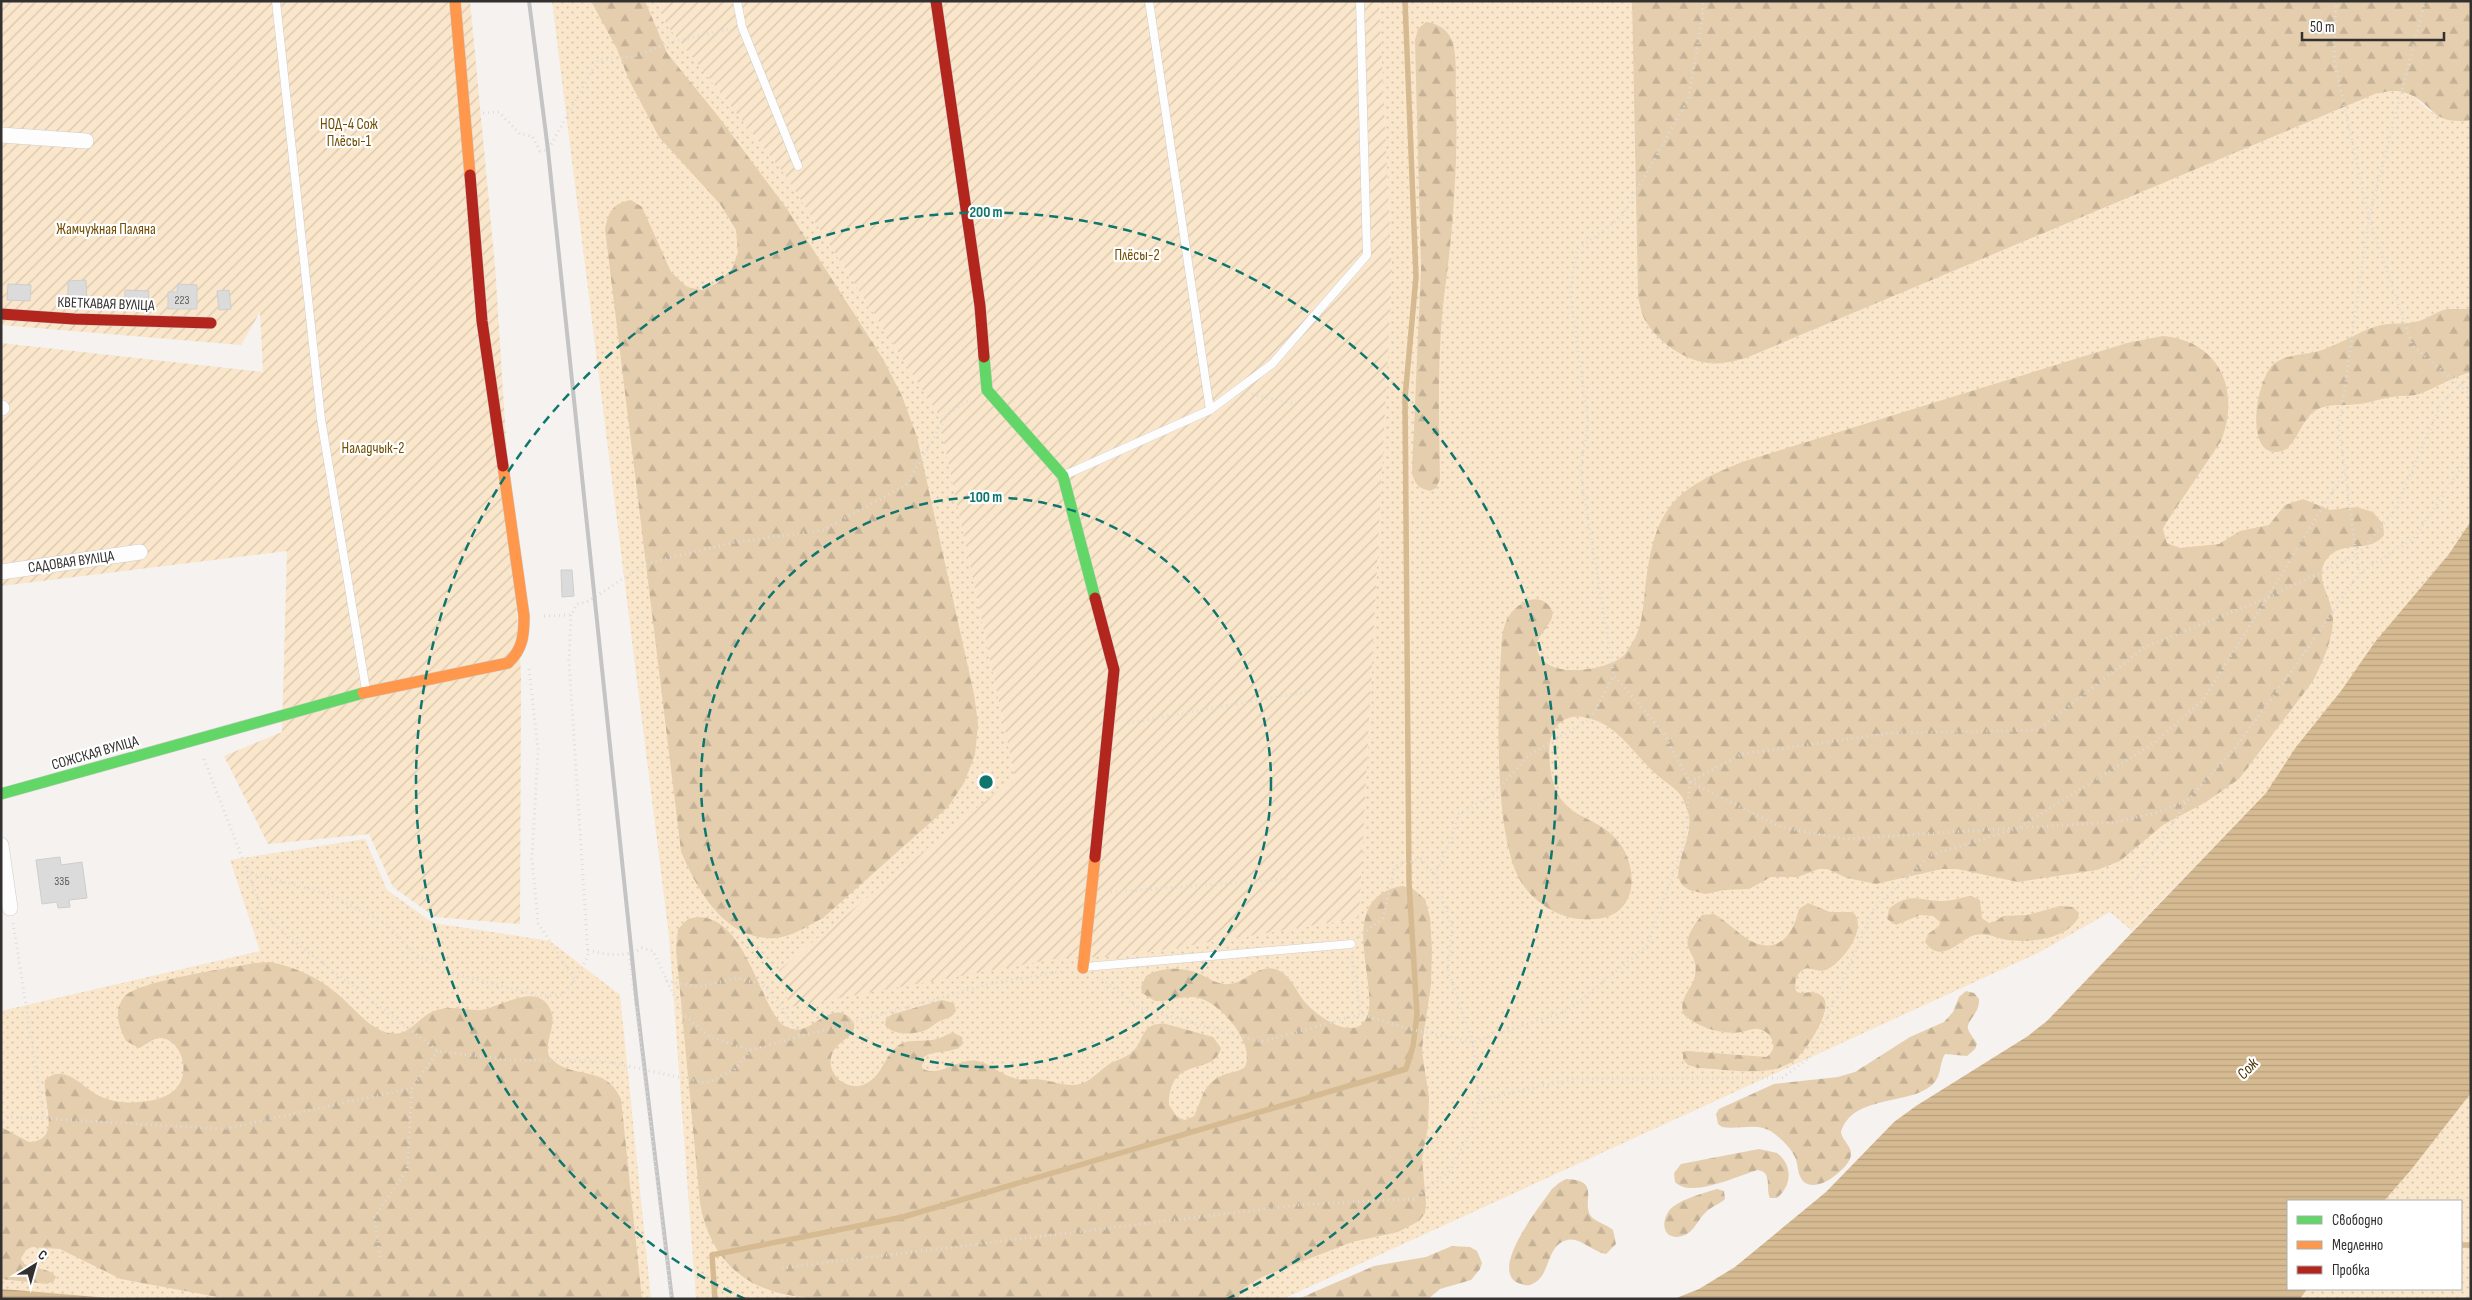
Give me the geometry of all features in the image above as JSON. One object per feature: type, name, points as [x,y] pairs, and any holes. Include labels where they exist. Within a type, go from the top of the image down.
[{"type":"street","points":[[455,1],[482,321],[524,616],[524,641],[519,654]]},
{"type":"street","points":[[936,1],[980,306],[987,390],[1063,476],[1114,670],[1083,968]]},
{"type":"street","points":[[1,135],[86,141]]},
{"type":"street","name":"КВЕТКАВАЯ ВУЛІЦА","points":[[1,314],[74,319],[211,323]]},
{"type":"street","name":"САДОВАЯ ВУЛІЦА","points":[[1,572],[140,552]]},
{"type":"street","name":"СОЖСКАЯ ВУЛІЦА","points":[[1,794],[367,692],[508,663],[519,654]]},
{"type":"street","points":[[1,845],[10,908]]},
{"type":"lane","points":[[276,1],[321,419],[367,692]]},
{"type":"lane","points":[[737,1],[742,27],[798,166]]},
{"type":"lane","points":[[1149,1],[1210,410]]},
{"type":"lane","points":[[1063,476],[1210,410],[1237,391],[1272,364],[1367,255],[1360,1]]},
{"type":"lane","points":[[1083,968],[1350,944]]},
{"type":"path","points":[[588,950],[607,955],[629,954],[642,948],[653,951],[682,1013],[710,1037],[751,1050],[994,983],[1083,968],[1109,984],[1139,1008],[1261,1042],[1361,1014],[1405,1028],[1473,1042],[1567,1011],[1647,946],[1684,848],[1690,782],[1664,734],[1614,676],[1580,471],[1588,423],[1570,290],[1577,250],[1622,216],[1688,100],[1702,22],[1703,1]]},
{"type":"path","points":[[2336,1],[2334,59],[2369,218],[2412,345],[2458,387],[2471,395]]},
{"type":"path","points":[[2359,574],[2340,428],[2369,218],[2425,1]]},
{"type":"path","points":[[464,116],[499,112],[520,134],[532,136],[540,151],[548,150],[598,60],[633,57],[672,42],[742,27]]},
{"type":"path","points":[[1690,782],[1742,754],[1891,733],[2038,730],[2145,646],[2268,598],[2357,555],[2394,512],[2441,404],[2471,375]]},
{"type":"path","points":[[246,872],[328,894],[387,924],[416,956],[451,973],[540,996],[562,995],[575,980],[588,956],[569,660],[572,615],[577,604],[587,602],[648,563],[731,544],[824,530],[906,485],[949,412],[987,390]]},
{"type":"path","points":[[1237,391],[1295,404]]},
{"type":"path","points":[[2130,888],[2188,800],[2234,749],[2284,682],[2359,574],[2414,538],[2471,454]]},
{"type":"path","points":[[1479,1100],[1573,1079],[1782,1078],[1810,1057],[1874,908],[1931,855],[2019,828],[2154,743],[2203,700],[2345,471]]},
{"type":"path","points":[[524,616],[572,615]]},
{"type":"path","points":[[519,654],[530,670],[538,749],[532,859],[538,923],[575,980]]},
{"type":"path","points":[[1435,875],[1452,837],[1459,814],[1494,794],[1529,755],[1591,719],[1614,676]]},
{"type":"path","points":[[1108,727],[1311,691]]},
{"type":"path","points":[[196,740],[263,912],[291,939],[438,1051],[508,1060],[604,1061],[706,1083],[734,1070],[751,1050]]},
{"type":"path","points":[[1690,782],[1781,827],[1845,839],[2114,822],[2153,814],[2188,800]]},
{"type":"path","points":[[782,1268],[1297,1205],[1414,1199],[1449,1172],[1472,1128],[1479,1100],[1473,1042],[1448,971],[1452,926],[1435,875],[1420,859],[1394,866],[1383,918],[1350,944],[1361,1014]]},
{"type":"path","points":[[1090,894],[1289,879]]},
{"type":"path","points":[[10,908],[44,1120]]},
{"type":"path","points":[[629,954],[671,1299]]},
{"type":"path","points":[[666,981],[699,987],[737,978],[763,984],[781,1006],[800,1036]]},
{"type":"path","points":[[380,1257],[374,1217],[407,1170],[412,1088],[438,1051]]},
{"type":"path","points":[[1,1116],[224,1129],[412,1088]]},
{"type":"green space","points":[[1,1],[470,1],[495,266],[521,675],[520,924],[435,917],[393,887],[369,834],[268,844],[224,756],[282,732],[287,551],[1,586],[1,343],[263,372],[260,312],[241,345],[1,325]]},
{"type":"green space","points":[[552,1],[660,1],[666,24],[783,172],[938,414],[1015,777],[779,970],[1065,957],[1119,957],[1359,918],[1392,275],[1379,1],[1632,1],[1638,297],[1679,353],[1701,362],[1722,363],[1746,358],[2375,94],[2398,91],[2410,94],[2430,111],[2440,116],[2460,121],[2471,120],[2471,521],[2449,554],[2392,622],[2266,793],[2132,931],[2110,912],[2038,953],[1283,1299],[696,1299],[669,936]]},
{"type":"green space","points":[[591,1],[645,1],[667,53],[718,116],[787,209],[883,359],[902,396],[917,437],[974,694],[978,724],[975,755],[964,783],[948,807],[823,918],[795,933],[783,937],[759,937],[743,932],[728,923],[705,897],[681,851],[605,229],[612,209],[619,204],[631,200],[642,207],[671,272],[687,287],[702,290],[717,283],[732,269],[738,252],[736,230],[720,204],[659,137],[629,80],[617,49]]},
{"type":"green space","name":"Плёсы-2","points":[[660,1],[1379,1],[1392,275],[1359,918],[1119,957],[1065,957],[790,1007],[779,970],[1015,777],[938,414],[783,172],[666,24]]},
{"type":"green space","points":[[1632,1],[2471,1],[2471,120],[2447,120],[2440,117],[2415,97],[2402,92],[2390,91],[2375,94],[1746,358],[1726,363],[1712,363],[1689,358],[1668,346],[1659,338],[1645,320],[1638,297]]},
{"type":"green space","points":[[1426,22],[1445,30],[1453,43],[1455,54],[1456,122],[1454,198],[1440,342],[1440,479],[1436,488],[1430,491],[1418,485],[1412,473],[1421,268],[1415,40],[1418,29]]},
{"type":"green space","points":[[2447,309],[2471,309],[2471,372],[2419,394],[2396,396],[2354,405],[2323,407],[2312,413],[2291,444],[2282,451],[2269,451],[2261,444],[2257,431],[2256,416],[2258,399],[2268,371],[2275,363],[2291,356],[2326,349],[2374,327],[2415,322]]},
{"type":"green space","points":[[2163,336],[2183,340],[2199,347],[2212,358],[2221,372],[2226,387],[2228,404],[2227,422],[2221,441],[2163,529],[2167,543],[2180,548],[2219,544],[2240,531],[2269,525],[2285,505],[2303,499],[2330,510],[2357,507],[2373,512],[2383,524],[2384,535],[2378,541],[2339,550],[2332,553],[2326,560],[2322,575],[2332,611],[2333,627],[2323,659],[2313,681],[2239,779],[2206,802],[2163,825],[2120,861],[2097,870],[2018,882],[1957,869],[1942,869],[1876,884],[1847,878],[1827,869],[1819,869],[1798,877],[1771,877],[1749,889],[1724,890],[1706,894],[1689,890],[1682,885],[1678,877],[1680,862],[1689,832],[1689,816],[1680,794],[1648,767],[1624,740],[1606,725],[1583,717],[1567,718],[1560,723],[1551,737],[1550,765],[1554,784],[1560,798],[1569,807],[1601,826],[1621,845],[1630,865],[1632,880],[1630,894],[1619,911],[1607,917],[1588,919],[1572,918],[1563,915],[1546,907],[1531,894],[1520,880],[1511,858],[1501,797],[1499,762],[1499,693],[1502,637],[1508,618],[1517,607],[1534,599],[1545,602],[1550,607],[1551,619],[1537,643],[1537,650],[1541,658],[1548,664],[1557,668],[1580,670],[1614,662],[1625,654],[1638,632],[1643,612],[1649,563],[1654,540],[1661,522],[1670,506],[1683,493],[1699,482],[1745,461],[2127,343]]},
{"type":"green space","points":[[365,839],[387,890],[433,923],[550,941],[620,995],[651,1299],[121,1299],[1,1289],[1,1011],[260,951],[230,860]]},
{"type":"green space","points":[[1402,886],[1412,888],[1425,899],[1430,918],[1432,950],[1431,985],[1422,1052],[1429,1097],[1428,1127],[1422,1158],[1425,1213],[1419,1221],[1398,1232],[1352,1242],[1262,1277],[1245,1287],[1237,1299],[837,1299],[799,1297],[775,1292],[743,1277],[719,1253],[711,1238],[704,1222],[700,1203],[676,949],[678,929],[688,919],[706,918],[720,924],[733,937],[744,953],[770,1007],[778,1020],[785,1026],[792,1029],[802,1029],[832,1013],[838,1012],[853,1021],[853,1032],[836,1047],[832,1054],[831,1068],[843,1083],[856,1086],[869,1082],[874,1078],[895,1048],[900,1045],[910,1041],[931,1040],[954,1033],[962,1037],[963,1044],[953,1050],[926,1056],[922,1059],[922,1068],[928,1071],[935,1071],[963,1062],[977,1061],[1014,1078],[1024,1080],[1037,1079],[1076,1085],[1089,1080],[1108,1065],[1131,1053],[1151,1026],[1166,1024],[1213,1037],[1221,1048],[1216,1057],[1210,1062],[1183,1072],[1176,1078],[1171,1089],[1169,1105],[1177,1117],[1185,1120],[1194,1116],[1203,1094],[1213,1081],[1222,1075],[1245,1067],[1247,1057],[1245,1046],[1232,1023],[1223,1013],[1203,999],[1188,997],[1155,1001],[1142,993],[1141,987],[1146,976],[1167,969],[1182,969],[1197,973],[1219,983],[1229,984],[1271,968],[1283,973],[1304,1001],[1328,1021],[1343,1027],[1357,1027],[1367,1017],[1369,1001],[1363,933],[1367,912],[1379,895]]},
{"type":"green space","points":[[1971,896],[1980,900],[1982,918],[1989,923],[2003,916],[2027,915],[2060,906],[2073,907],[2079,913],[2073,925],[2066,931],[2047,938],[2017,941],[1979,934],[1969,937],[1950,949],[1938,952],[1931,949],[1925,942],[1928,934],[1939,926],[1940,922],[1933,916],[1920,915],[1896,925],[1887,919],[1889,909],[1903,900],[1915,898],[1947,901]]},
{"type":"green space","points":[[1808,903],[1830,912],[1853,912],[1857,919],[1858,927],[1856,936],[1846,953],[1832,966],[1823,971],[1807,968],[1800,972],[1797,977],[1796,991],[1800,993],[1817,993],[1825,1001],[1825,1009],[1819,1027],[1803,1051],[1790,1063],[1770,1070],[1740,1071],[1699,1068],[1688,1065],[1683,1059],[1683,1052],[1686,1051],[1766,1057],[1773,1050],[1770,1037],[1763,1030],[1752,1029],[1735,1033],[1712,1030],[1697,1024],[1684,1015],[1682,1004],[1695,975],[1694,959],[1687,943],[1693,927],[1702,915],[1714,914],[1749,940],[1760,944],[1776,944],[1783,940],[1793,927],[1799,909]]},
{"type":"green space","points":[[270,962],[296,969],[320,981],[341,997],[371,1025],[393,1034],[406,1031],[428,1014],[440,1009],[479,1010],[528,996],[537,997],[545,1002],[551,1011],[553,1022],[548,1045],[549,1056],[557,1064],[606,1080],[621,1099],[642,1299],[228,1299],[121,1279],[60,1249],[32,1247],[26,1250],[21,1258],[22,1262],[30,1267],[49,1271],[56,1277],[54,1281],[47,1284],[1,1279],[1,1127],[29,1142],[39,1140],[45,1135],[49,1118],[45,1080],[53,1075],[68,1076],[104,1098],[116,1101],[141,1102],[168,1095],[177,1087],[182,1077],[181,1055],[176,1046],[168,1040],[159,1038],[139,1048],[126,1041],[118,1019],[119,1008],[124,997],[132,991],[165,981],[255,963]]},
{"type":"green space","points":[[1966,991],[1974,993],[1979,999],[1977,1009],[1968,1026],[1977,1044],[1975,1049],[1967,1056],[1945,1054],[1935,1081],[1922,1091],[1869,1106],[1847,1120],[1841,1132],[1850,1149],[1851,1157],[1843,1168],[1829,1180],[1815,1185],[1803,1181],[1791,1150],[1772,1132],[1760,1127],[1735,1128],[1722,1127],[1718,1124],[1716,1114],[1719,1109],[1774,1084],[1838,1077],[1855,1072],[1910,1037],[1944,1022],[1953,1012],[1959,997]]},
{"type":"green space","points":[[942,1000],[954,1003],[956,1011],[951,1016],[926,1030],[904,1034],[893,1031],[885,1025],[886,1018],[893,1014]]},
{"type":"green space","points":[[2471,1093],[2471,1299],[2300,1299],[2306,1290],[2462,1290],[2462,1200],[2385,1200],[2411,1170]]},
{"type":"green space","points":[[1759,1149],[1777,1153],[1786,1163],[1789,1175],[1788,1182],[1786,1188],[1777,1198],[1770,1198],[1766,1174],[1758,1170],[1703,1187],[1682,1187],[1675,1182],[1674,1173],[1681,1164]]},
{"type":"green space","points":[[1566,1179],[1577,1180],[1587,1187],[1590,1215],[1613,1230],[1616,1244],[1606,1254],[1569,1239],[1558,1245],[1554,1250],[1542,1276],[1537,1281],[1530,1285],[1518,1283],[1510,1274],[1510,1263],[1520,1236],[1552,1189]]},
{"type":"green space","points":[[1717,1189],[1724,1191],[1725,1199],[1706,1212],[1690,1232],[1675,1237],[1666,1232],[1665,1221],[1669,1210],[1689,1198]]},
{"type":"green space","points":[[1452,1246],[1470,1247],[1477,1251],[1482,1263],[1480,1269],[1471,1280],[1440,1289],[1428,1299],[1298,1299],[1374,1266],[1426,1257]]},
{"type":"water","name":"Сож","points":[[2471,521],[2471,1093],[2411,1170],[2385,1200],[2287,1200],[2287,1290],[2306,1290],[2300,1299],[1674,1299],[1699,1289],[1735,1267],[1826,1192],[1894,1122],[1916,1106],[2028,1036],[2047,1021],[2266,793],[2296,747],[2341,691],[2375,642],[2449,554]]},
{"type":"water","points":[[1,1289],[15,1290],[121,1299],[1,1299]]},
{"type":"building","points":[[86,280],[87,303],[74,303],[74,299],[68,299],[68,281]]},
{"type":"building","points":[[8,284],[31,285],[30,301],[7,300]]},
{"type":"building","points":[[178,284],[197,285],[197,309],[168,309],[168,292],[177,292]]},
{"type":"building","points":[[125,290],[149,291],[148,306],[125,306]]},
{"type":"building","points":[[229,290],[231,309],[219,310],[217,291]]},
{"type":"building","points":[[561,570],[572,570],[574,596],[562,597]]},
{"type":"building","points":[[60,857],[61,865],[82,862],[87,898],[69,900],[70,907],[58,908],[57,902],[42,904],[36,860]]},
{"type":"waterway","points":[[715,1299],[712,1255],[903,1217],[1406,1069],[1413,1046],[1417,1015],[1409,882],[1405,398],[1416,277],[1405,1]]},
{"type":"waterway","points":[[2462,1245],[2471,1245]]},
{"type":"railway","points":[[529,1],[548,150],[637,1005],[672,1299]]},
{"type":"traffic: fast","points":[[984,357],[987,390],[1063,476],[1095,598]]},
{"type":"traffic: fast","points":[[1,794],[363,693]]},
{"type":"traffic: slow","points":[[455,1],[470,175]]},
{"type":"traffic: slow","points":[[363,693],[508,663],[517,652],[523,636],[524,616],[503,466]]},
{"type":"traffic: slow","points":[[1083,968],[1095,857]]},
{"type":"traffic: jam","points":[[936,1],[980,306],[984,357]]},
{"type":"traffic: jam","points":[[470,175],[482,321],[503,466]]},
{"type":"traffic: jam","points":[[1,314],[74,319],[211,323]]},
{"type":"traffic: jam","points":[[1095,598],[1114,670],[1095,857]]},
{"type":"park label","name":"НОД-4 Сож Плёсы-1","points":[[349,132]]},
{"type":"park label","name":"Жамчужная Паляна","points":[[106,229]]},
{"type":"park label","name":"Наладчык-2","points":[[373,448]]}]
